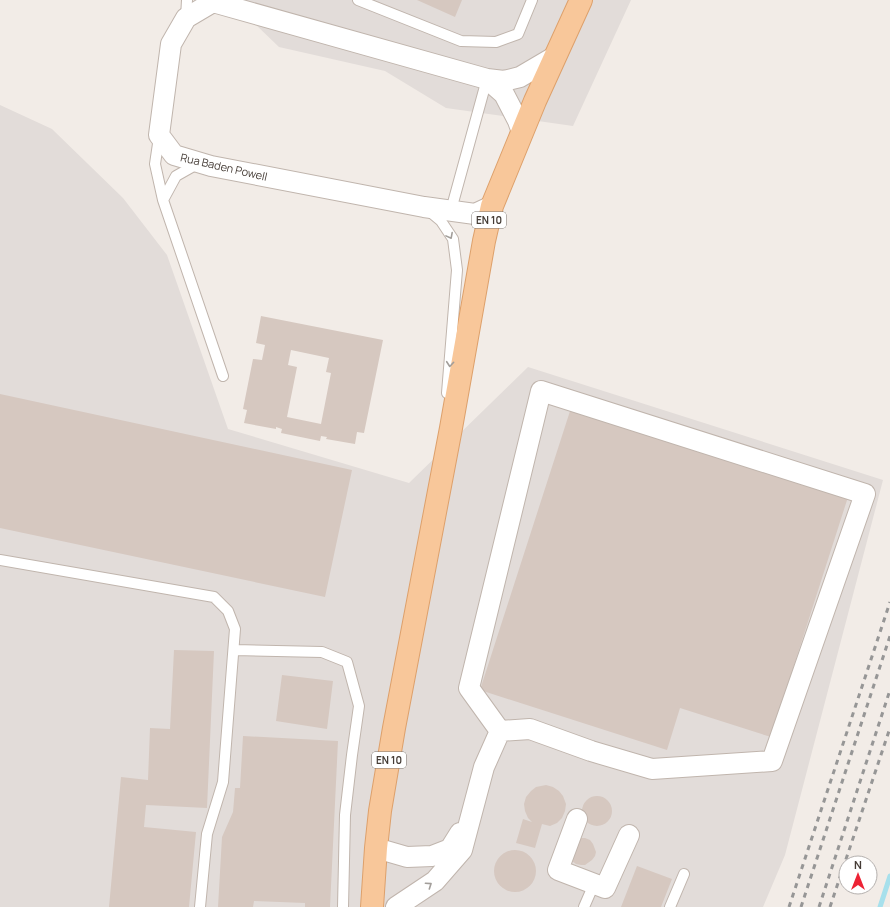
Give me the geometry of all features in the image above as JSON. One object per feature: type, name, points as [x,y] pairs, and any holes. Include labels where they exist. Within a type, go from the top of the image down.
[{"type":"main road","name":"EN 10","points":[[372,907],[380,811],[394,728],[484,241],[492,206],[535,100],[581,0]]},
{"type":"street","points":[[159,135],[171,44],[186,9],[213,1],[487,79],[504,82],[520,76],[554,57]]},
{"type":"street","points":[[487,79],[504,94],[522,132]]},
{"type":"street","name":"Rua Baden Powell","points":[[159,135],[174,155],[211,166],[424,207],[475,214],[492,206]]},
{"type":"street","points":[[541,391],[865,494],[772,760],[652,769],[592,751],[530,728],[500,731],[469,688],[541,391]]},
{"type":"street","points":[[396,907],[436,881],[462,850],[484,767],[500,731]]},
{"type":"street","points":[[376,848],[408,857],[432,856],[450,849],[473,810]]},
{"type":"street","points":[[577,819],[558,870],[605,888],[629,835]]},
{"type":"lane","points":[[358,0],[461,41],[496,42],[518,34],[532,0]]},
{"type":"lane","points":[[451,210],[487,79]]},
{"type":"lane","points":[[159,135],[155,164],[163,200],[223,376]]},
{"type":"lane","points":[[163,200],[176,176],[200,163]]},
{"type":"lane","points":[[424,207],[441,221],[453,239],[457,270],[445,421],[445,458]]},
{"type":"lane","points":[[0,560],[214,598],[228,611],[235,629],[224,782],[206,834],[200,907]]},
{"type":"lane","points":[[234,650],[322,652],[347,662],[359,706],[345,815],[343,907]]},
{"type":"lane","points":[[670,907],[684,874]]},
{"type":"lane","points":[[584,907],[594,884]]},
{"type":"shaded area","points":[[230,0],[631,0],[573,126],[446,108],[385,71],[279,47]]},
{"type":"shaded area","points":[[0,105],[52,129],[123,198],[167,255],[228,429],[409,483],[528,367],[883,480],[785,855],[763,907],[0,907]]},
{"type":"building","points":[[417,0],[462,0],[455,17]]},
{"type":"building","points":[[261,316],[383,340],[364,433],[357,432],[355,444],[326,439],[327,437],[321,436],[320,441],[281,433],[282,429],[276,427],[276,429],[244,423],[247,410],[243,409],[253,359],[262,360],[265,345],[256,343]],"holes":[[[291,350],[329,358],[326,372],[331,373],[321,424],[287,417],[297,367],[288,365]]]},
{"type":"building","points":[[0,394],[352,470],[325,597],[0,528]]},
{"type":"building","points":[[571,408],[848,497],[771,737],[680,708],[667,750],[480,690]]},
{"type":"building","points":[[174,650],[214,651],[207,808],[146,805],[144,827],[196,832],[189,907],[109,907],[121,777],[148,780],[150,728],[170,729]]},
{"type":"building","points":[[282,675],[333,681],[327,729],[276,721]]},
{"type":"building","points":[[243,736],[338,741],[330,907],[305,907],[305,903],[254,901],[253,907],[218,907],[222,837],[233,812],[235,788],[240,788]]},
{"type":"building","points":[[546,785],[553,787],[563,796],[566,804],[562,818],[557,823],[550,826],[542,824],[535,848],[516,843],[523,819],[532,822],[528,818],[525,811],[524,804],[526,797],[536,787]]},
{"type":"building","points":[[597,796],[607,801],[612,811],[607,821],[597,826],[587,821],[582,811],[587,801]]},
{"type":"building","points":[[581,838],[590,840],[596,852],[592,860],[585,865],[576,864],[569,856],[575,840]]},
{"type":"building","points":[[515,850],[530,856],[536,871],[530,886],[515,892],[500,886],[494,871],[500,856]]},
{"type":"building","points":[[637,866],[672,879],[661,907],[621,907]]},
{"type":"waterway","points":[[880,907],[890,876]]},
{"type":"railway","points":[[789,907],[890,602]]},
{"type":"railway","points":[[801,907],[890,636]]},
{"type":"railway","points":[[819,907],[890,690]]},
{"type":"railway","points":[[830,907],[890,728]]}]
